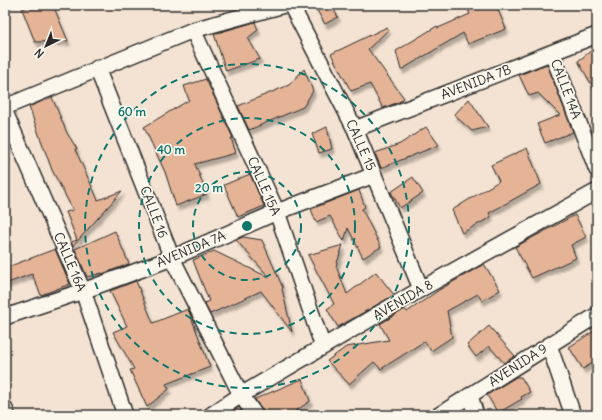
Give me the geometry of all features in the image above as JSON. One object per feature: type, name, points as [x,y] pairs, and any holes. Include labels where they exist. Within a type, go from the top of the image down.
[{"type":"street","points":[[5,107],[97,68],[193,30],[284,5]]},
{"type":"street","name":"CALLE 15","points":[[291,5],[355,129],[421,289]]},
{"type":"street","name":"CALLE 15A","points":[[193,30],[276,212],[323,347]]},
{"type":"street","name":"AVENIDA 7B","points":[[355,129],[597,35]]},
{"type":"street","name":"CALLE 14A","points":[[552,53],[597,170]]},
{"type":"street","name":"CALLE 16","points":[[97,68],[172,258],[242,395],[255,415]]},
{"type":"street","name":"CALLE 16A","points":[[5,112],[83,292],[124,415]]},
{"type":"street","name":"AVENIDA 7A","points":[[5,317],[83,292],[172,258],[276,212],[374,176]]},
{"type":"street","name":"AVENIDA 8","points":[[211,415],[242,395],[421,289],[597,191]]},
{"type":"street","name":"AVENIDA 9","points":[[439,415],[597,315]]},
{"type":"street","points":[[549,345],[573,415]]},
{"type":"street","points":[[470,396],[476,415]]},
{"type":"street","points":[[5,409],[7,415]]},
{"type":"building","points":[[33,5],[53,5],[68,41],[35,42],[22,9]]},
{"type":"building","points":[[314,5],[331,5],[338,17],[325,24]]},
{"type":"building","points":[[466,5],[496,5],[506,29],[468,44],[463,33],[401,70],[396,51],[437,26],[438,28],[470,14]]},
{"type":"building","points":[[255,22],[258,30],[248,38],[260,59],[226,71],[214,34]]},
{"type":"building","points":[[387,27],[388,30],[368,49],[404,98],[399,102],[383,108],[370,84],[351,91],[331,54]]},
{"type":"building","points":[[597,46],[597,94],[578,61]]},
{"type":"building","points":[[547,64],[573,132],[545,143],[537,124],[560,115],[538,93],[529,96],[519,75]]},
{"type":"building","points":[[304,69],[313,91],[303,107],[249,130],[238,106],[289,85]]},
{"type":"building","points":[[206,79],[233,138],[231,138],[236,153],[195,164],[207,194],[176,206],[165,172],[144,127],[189,100],[184,86]]},
{"type":"building","points":[[52,97],[67,133],[77,149],[75,149],[98,200],[122,191],[73,246],[71,242],[77,240],[66,212],[73,210],[52,170],[29,107]]},
{"type":"building","points":[[469,99],[488,127],[472,131],[454,115]]},
{"type":"building","points":[[327,127],[332,149],[319,153],[312,134]]},
{"type":"building","points":[[426,127],[439,145],[381,168],[375,153],[400,144]]},
{"type":"building","points":[[527,148],[541,184],[489,213],[491,217],[462,233],[452,210],[499,181],[491,165]]},
{"type":"building","points":[[250,174],[264,206],[238,217],[224,185]]},
{"type":"building","points":[[413,177],[423,193],[400,208],[391,192]]},
{"type":"building","points":[[359,190],[365,207],[362,209],[381,247],[363,258],[348,228],[344,241],[330,216],[316,222],[311,209]]},
{"type":"building","points":[[575,215],[586,237],[571,245],[576,258],[532,278],[515,247]]},
{"type":"building","points":[[115,231],[129,264],[102,274],[87,277],[75,249]]},
{"type":"building","points":[[243,237],[262,240],[283,288],[292,332],[261,291],[210,314],[204,303],[209,301],[193,260],[214,251],[270,278],[236,240]]},
{"type":"building","points":[[343,245],[336,266],[347,294],[376,272],[394,295],[338,327],[327,309],[334,304],[308,255]]},
{"type":"building","points":[[55,249],[70,284],[41,295],[32,274],[5,284],[5,268]]},
{"type":"building","points":[[484,264],[500,290],[482,301],[478,294],[447,311],[452,337],[431,351],[425,341],[381,369],[374,362],[349,384],[327,361],[346,347],[389,340],[380,324],[405,309],[407,312],[439,290]]},
{"type":"building","points":[[136,281],[153,323],[188,309],[210,367],[166,384],[169,389],[147,407],[130,370],[134,369],[113,332],[127,326],[110,291]]},
{"type":"building","points":[[489,326],[515,356],[504,363],[489,346],[476,357],[467,345]]},
{"type":"building","points":[[597,329],[597,360],[583,369],[569,347]]},
{"type":"building","points":[[516,377],[521,377],[530,392],[521,397],[522,399],[498,413],[487,395]]},
{"type":"building","points":[[302,379],[310,401],[290,415],[264,415],[255,399]]},
{"type":"building","points":[[239,407],[244,415],[227,415]]}]
